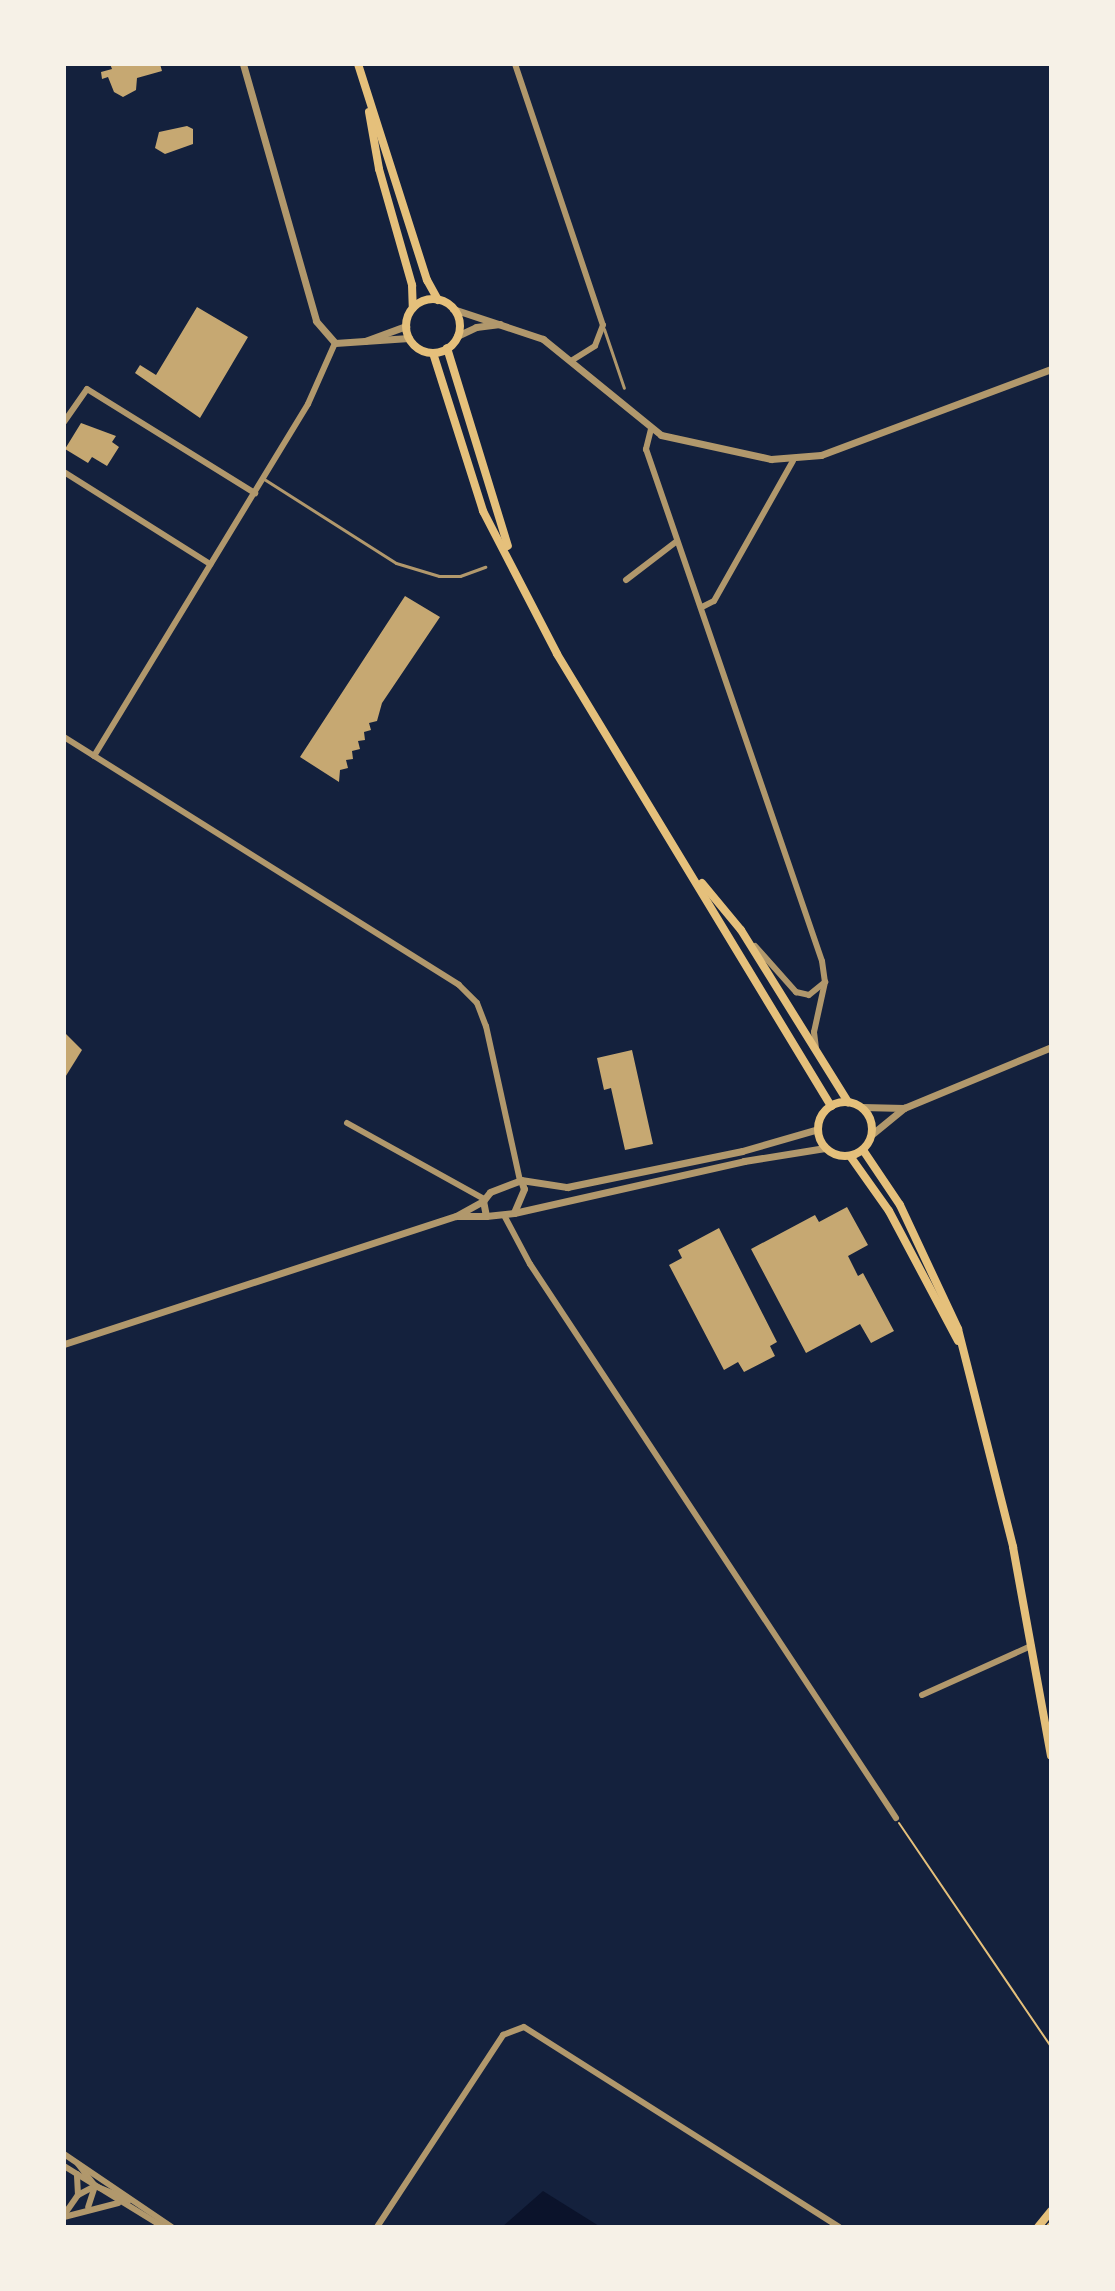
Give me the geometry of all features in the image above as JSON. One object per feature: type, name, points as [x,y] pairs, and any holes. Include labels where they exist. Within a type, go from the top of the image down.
[{"type":"main road","points":[[358,64],[427,280],[438,300],[453,309],[457,336],[447,348],[433,353]]},
{"type":"main road","points":[[365,88],[379,169],[412,285],[413,308],[406,326],[409,338],[433,353],[483,511],[515,565],[557,654],[831,1106]]},
{"type":"main road","points":[[413,308],[438,300]]},
{"type":"main road","points":[[447,348],[515,565]]},
{"type":"main road","points":[[687,865],[741,930],[848,1102]]},
{"type":"main road","points":[[850,1156],[863,1150],[871,1135],[871,1120],[862,1107],[848,1102],[831,1106],[818,1129],[825,1148],[850,1156],[889,1211],[963,1348]]},
{"type":"main road","points":[[863,1150],[926,1257],[963,1348],[989,1442],[1051,1756]]},
{"type":"main road","points":[[1038,2227],[1051,2211]]},
{"type":"street","points":[[243,64],[316,321],[335,343],[352,346],[409,338]]},
{"type":"street","points":[[515,64],[603,325],[595,346],[573,360]]},
{"type":"street","points":[[453,309],[504,323],[543,339],[573,360],[651,429],[673,439],[793,461],[1051,369]]},
{"type":"street","points":[[457,336],[476,327],[504,323]]},
{"type":"street","points":[[352,346],[406,326]]},
{"type":"street","points":[[94,756],[264,479],[327,369],[335,343]]},
{"type":"street","points":[[64,422],[87,389],[255,493]]},
{"type":"street","points":[[651,429],[646,449],[702,607],[825,982],[814,1032],[816,1052]]},
{"type":"street","points":[[702,607],[714,601],[793,461]]},
{"type":"street","points":[[64,472],[210,564]]},
{"type":"street","points":[[626,580],[677,541]]},
{"type":"street","points":[[64,737],[459,985],[477,1003],[520,1180],[522,1200],[514,1213]]},
{"type":"street","points":[[741,930],[796,992],[809,995],[825,982]]},
{"type":"street","points":[[871,1135],[904,1108],[1051,1047]]},
{"type":"street","points":[[862,1107],[904,1108]]},
{"type":"street","points":[[347,1123],[483,1200],[486,1216]]},
{"type":"street","points":[[64,1344],[456,1216],[500,1186],[520,1180],[567,1187],[742,1151],[818,1129]]},
{"type":"street","points":[[456,1216],[505,1217],[744,1161],[825,1148]]},
{"type":"street","points":[[505,1217],[896,1818]]},
{"type":"street","points":[[922,1695],[1031,1646]]},
{"type":"street","points":[[377,2227],[503,2035],[524,2027],[839,2227]]},
{"type":"street","points":[[64,2154],[147,2207],[172,2227]]},
{"type":"street","points":[[77,2162],[95,2186],[147,2207]]},
{"type":"street","points":[[64,2166],[163,2227]]},
{"type":"street","points":[[77,2174],[78,2195]]},
{"type":"street","points":[[64,2216],[78,2195],[95,2186]]},
{"type":"street","points":[[88,2207],[95,2186]]},
{"type":"street","points":[[64,2216],[88,2207],[121,2203]]},
{"type":"lane","points":[[603,325],[624,388]]},
{"type":"lane","points":[[264,479],[396,563],[439,576],[485,567]]},
{"type":"path","points":[[896,1818],[1051,2047]]},
{"type":"water","points":[[543,2191],[599,2226],[502,2227]]},
{"type":"building","points":[[110,64],[160,64],[162,71],[137,78],[136,90],[123,97],[114,92],[108,77],[102,79],[101,72],[112,69]]},
{"type":"building","points":[[187,126],[193,129],[193,144],[165,154],[155,148],[159,132]]},
{"type":"building","points":[[197,307],[248,337],[200,418],[135,373],[140,365],[156,375]]},
{"type":"building","points":[[81,423],[116,436],[112,442],[119,447],[107,466],[92,457],[88,463],[65,449]]},
{"type":"building","points":[[405,596],[440,617],[382,703],[377,721],[369,723],[371,730],[364,732],[365,740],[358,741],[360,749],[352,751],[353,759],[346,760],[348,768],[340,770],[339,782],[300,757]]},
{"type":"building","points":[[64,1032],[82,1050],[64,1079]]},
{"type":"building","points":[[632,1050],[653,1144],[625,1150],[611,1088],[604,1090],[597,1058]]},
{"type":"building","points":[[847,1207],[868,1245],[848,1256],[858,1276],[863,1273],[894,1331],[871,1343],[860,1324],[806,1353],[751,1249],[815,1215],[819,1222]]},
{"type":"building","points":[[719,1228],[777,1342],[770,1346],[775,1356],[744,1372],[738,1362],[724,1370],[669,1265],[682,1258],[678,1250]]}]
